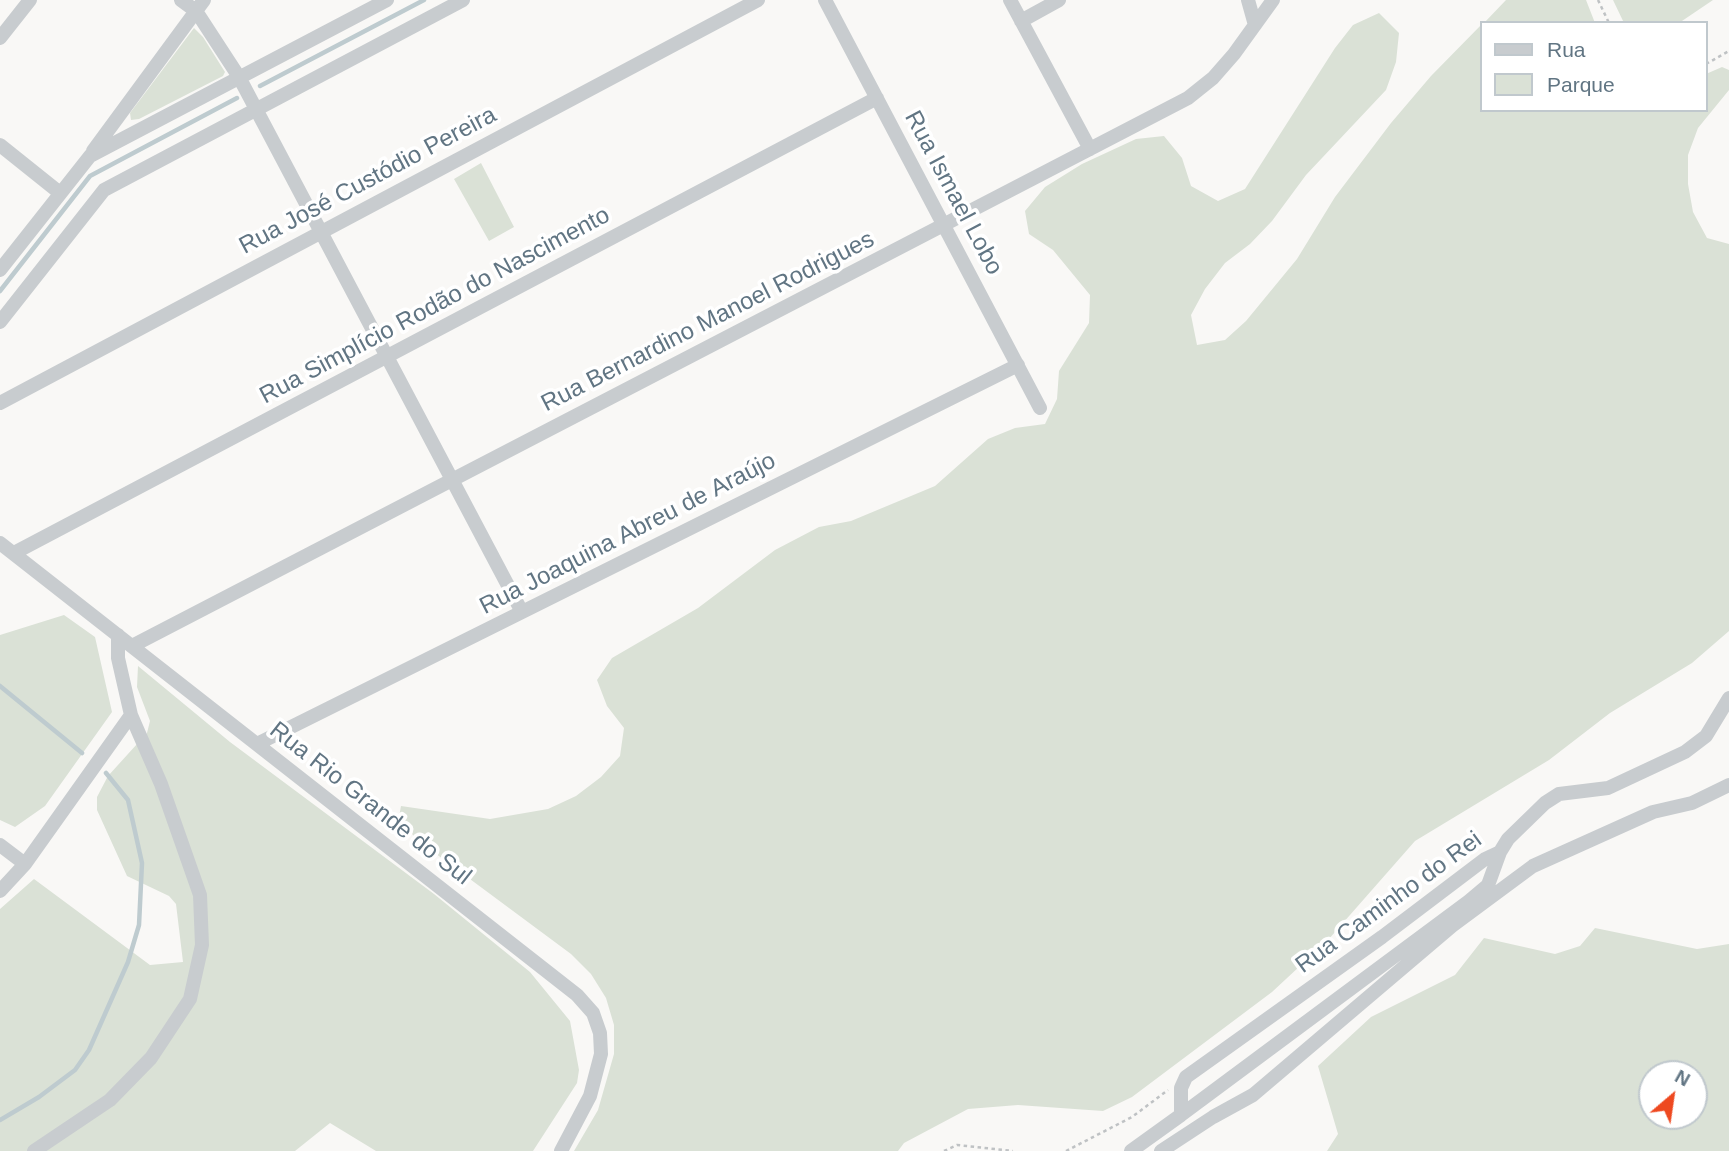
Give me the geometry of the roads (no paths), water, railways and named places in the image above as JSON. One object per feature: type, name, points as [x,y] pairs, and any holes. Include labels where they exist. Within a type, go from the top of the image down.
[{"type":"street","points":[[0,38],[30,0]]},
{"type":"street","points":[[181,0],[200,5],[522,612]]},
{"type":"street","points":[[90,156],[386,0]]},
{"type":"street","points":[[0,322],[104,190],[463,0]]},
{"type":"street","name":"Rua José Custódio Pereira","points":[[0,403],[758,0]]},
{"type":"street","name":"Rua Ismael Lobo","points":[[825,0],[1041,408]]},
{"type":"street","points":[[1010,0],[1090,149]]},
{"type":"street","points":[[1021,21],[1059,0]]},
{"type":"street","points":[[1248,0],[1255,25]]},
{"type":"street","name":"Rua Bernardino Manoel Rodrigues","points":[[132,646],[1188,98],[1213,78],[1273,0]]},
{"type":"street","points":[[0,270],[90,156],[200,5]]},
{"type":"street","name":"Rua Simplício Rodão do Nascimento","points":[[14,553],[877,98]]},
{"type":"street","points":[[0,145],[60,193]]},
{"type":"street","name":"Rua Joaquina Abreu de Araújo","points":[[257,744],[1018,365]]},
{"type":"street","name":"Rua Rio Grande do Sul","points":[[0,542],[577,995],[593,1013],[600,1033],[597,1078],[580,1120],[561,1151]]},
{"type":"street","points":[[34,1151],[110,1100],[135,1076],[177,1022],[190,999],[202,945],[200,895],[161,784],[131,715],[117,658],[118,635]]},
{"type":"street","name":"Rua Caminho do Rei","points":[[1181,1115],[1181,1088],[1186,1077],[1382,937],[1485,859],[1500,852],[1513,833],[1559,794],[1608,788],[1685,752],[1706,736],[1729,698]]},
{"type":"street","points":[[0,891],[24,864],[131,715]]},
{"type":"street","points":[[1161,1151],[1213,1116],[1253,1095],[1452,926],[1533,866],[1653,812],[1692,803],[1729,785]]},
{"type":"street","points":[[0,845],[24,864]]},
{"type":"street","points":[[1131,1151],[1469,901],[1488,885],[1500,852]]},
{"type":"waterway","points":[[260,86],[424,0]]},
{"type":"waterway","points":[[0,291],[90,176],[237,98]]},
{"type":"waterway","points":[[0,686],[82,753]]},
{"type":"waterway","points":[[0,1120],[39,1097],[75,1070],[89,1050],[128,962],[139,925],[142,863],[128,800],[106,773]]}]
